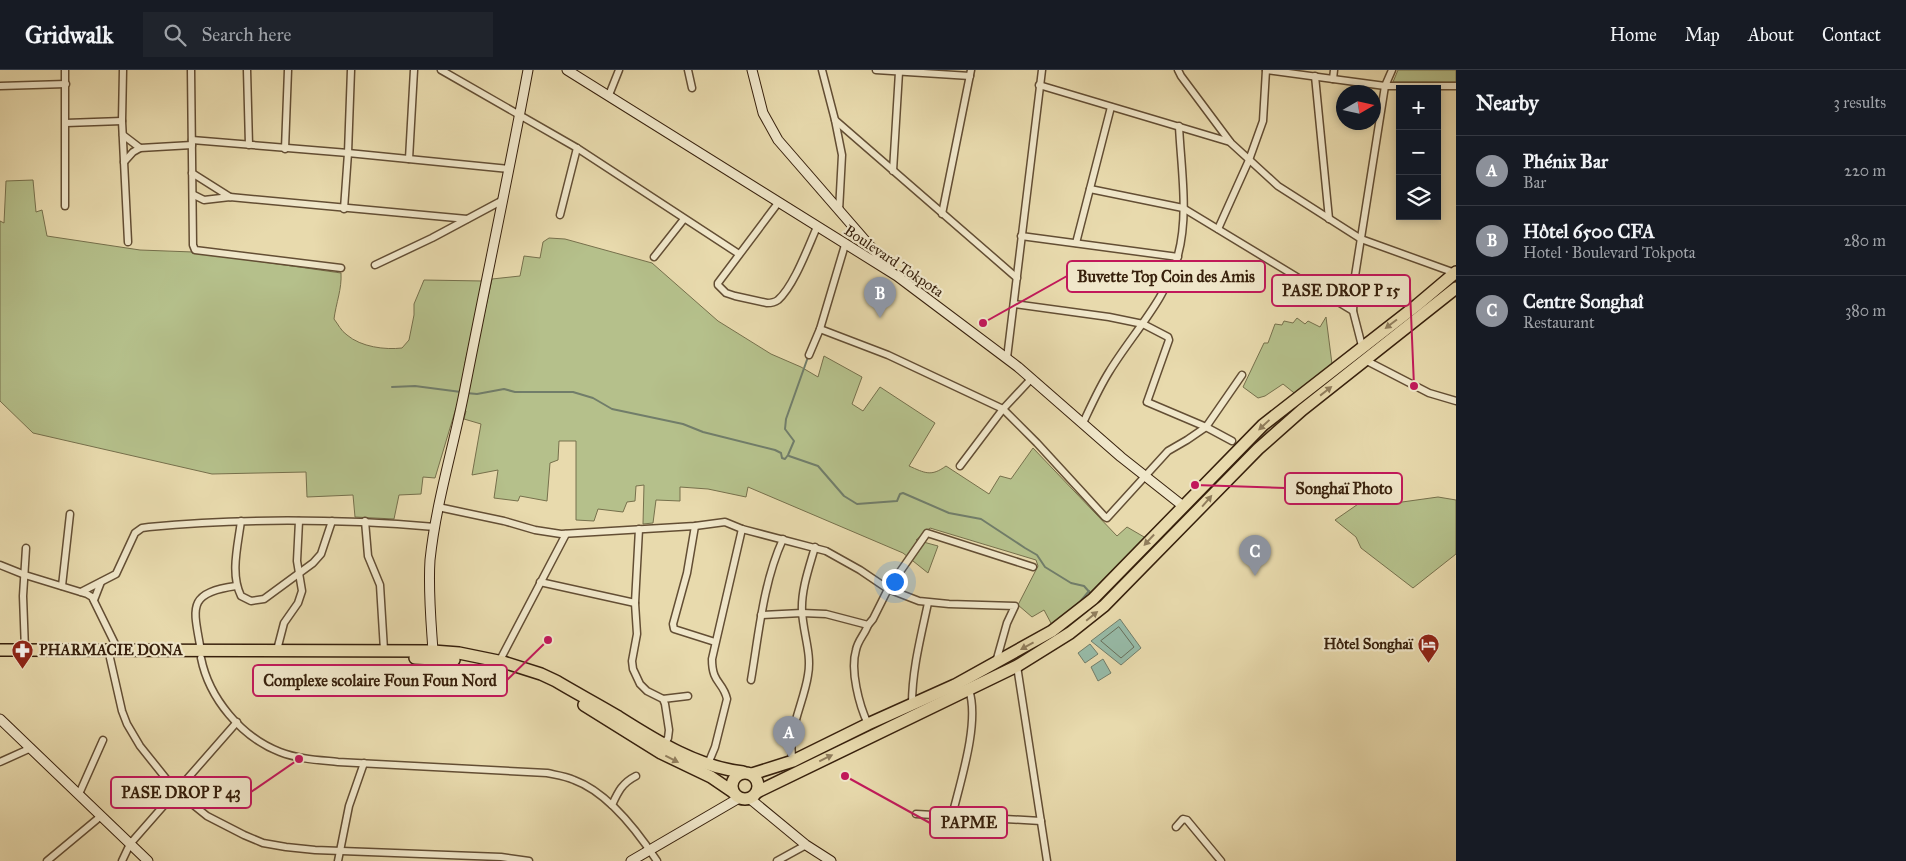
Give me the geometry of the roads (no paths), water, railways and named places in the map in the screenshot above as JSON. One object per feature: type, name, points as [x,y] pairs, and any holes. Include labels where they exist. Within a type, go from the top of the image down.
[{"type":"highway","points":[[745,795],[732,788],[733,780],[736,776],[793,761],[868,724],[955,685],[1052,631],[1087,604],[1263,425],[1417,305],[1455,272]]},
{"type":"highway","points":[[745,795],[969,690],[1050,647],[1104,606],[1170,537],[1196,513],[1239,466],[1302,410],[1456,288]]},
{"type":"highway","points":[[0,650],[114,654]]},
{"type":"highway","points":[[201,654],[277,650],[433,651],[459,653],[499,662],[541,674],[556,681],[664,744],[708,764],[725,770],[748,773],[757,780],[745,795]]},
{"type":"highway","points":[[0,658],[114,654],[201,654],[457,660],[501,669],[543,683],[661,753],[745,795]]},
{"type":"street","points":[[65,70],[65,206]]},
{"type":"street","points":[[123,70],[122,122],[128,242]]},
{"type":"street","points":[[191,70],[195,250],[341,268]]},
{"type":"street","points":[[247,70],[248,146]]},
{"type":"street","points":[[285,149],[288,70]]},
{"type":"street","points":[[344,209],[351,70]]},
{"type":"street","points":[[409,159],[414,70]]},
{"type":"street","points":[[441,70],[577,148],[739,254]]},
{"type":"street","points":[[433,651],[429,593],[430,562],[438,507],[470,363],[528,70]]},
{"type":"street","name":"Boulevard Tokpota","points":[[567,70],[897,276],[1007,358],[1146,477],[1183,506]]},
{"type":"street","points":[[609,95],[619,70]]},
{"type":"street","points":[[688,70],[692,88]]},
{"type":"street","points":[[752,70],[770,129],[800,167],[897,276]]},
{"type":"street","points":[[822,70],[842,155],[839,211]]},
{"type":"street","points":[[876,70],[970,73],[942,214]]},
{"type":"street","points":[[1007,358],[1042,70]]},
{"type":"street","points":[[1178,70],[1206,112],[1231,143],[1278,186],[1361,239],[1455,272]]},
{"type":"street","points":[[1218,229],[1249,160],[1263,121],[1266,70],[1385,86],[1456,86]]},
{"type":"street","points":[[1334,70],[1334,79]]},
{"type":"street","points":[[1362,346],[1353,311],[1355,276],[1385,86],[1392,70]]},
{"type":"street","points":[[894,171],[899,72]]},
{"type":"street","points":[[1315,76],[1329,219]]},
{"type":"street","points":[[0,86],[66,84]]},
{"type":"street","points":[[1039,85],[1231,143]]},
{"type":"street","points":[[1076,243],[1111,107]]},
{"type":"street","points":[[835,120],[1017,278]]},
{"type":"street","points":[[66,123],[122,122]]},
{"type":"street","points":[[1083,423],[1109,372],[1143,324],[1166,285],[1178,256],[1183,225],[1179,126]]},
{"type":"street","points":[[123,135],[140,148]]},
{"type":"street","points":[[124,162],[133,152],[140,148],[192,142],[348,153],[509,169]]},
{"type":"street","points":[[560,215],[577,148]]},
{"type":"street","points":[[192,173],[230,197]]},
{"type":"street","points":[[1090,189],[1183,208],[1353,311]]},
{"type":"street","points":[[194,195],[204,200],[230,197],[467,219]]},
{"type":"street","points":[[374,265],[432,238],[503,200]]},
{"type":"street","points":[[778,203],[718,282],[718,285],[726,293],[773,303],[779,300],[794,276],[817,227]]},
{"type":"street","points":[[654,257],[684,219]]},
{"type":"street","points":[[1021,236],[1178,256]]},
{"type":"street","points":[[809,355],[820,329],[845,245]]},
{"type":"street","points":[[1014,304],[1109,316],[1143,324],[1168,336],[1169,340],[1147,402],[1206,427],[1232,442]]},
{"type":"street","points":[[820,329],[888,355],[1003,409],[1037,443],[1105,518],[1110,517],[1168,451],[1206,427],[1242,375]]},
{"type":"street","points":[[1365,360],[1429,393],[1456,401]]},
{"type":"street","points":[[960,466],[1003,409],[1031,379]]},
{"type":"street","points":[[438,507],[504,521],[535,530],[566,534],[695,526],[725,522],[742,529],[815,547],[843,560],[888,589],[928,603],[1015,606],[1007,623],[996,663]]},
{"type":"street","points":[[62,586],[70,514]]},
{"type":"street","points":[[81,592],[116,574],[136,533],[142,528],[187,523],[240,521],[365,521],[435,527]]},
{"type":"street","points":[[240,521],[236,555],[236,586],[241,596],[245,599],[258,600],[264,599],[313,563],[321,554],[332,521]]},
{"type":"street","points":[[277,650],[284,623],[298,603],[302,591],[296,549],[299,521]]},
{"type":"street","points":[[365,521],[368,556],[380,585],[384,650]]},
{"type":"street","points":[[695,526],[687,573],[673,624],[674,629],[715,642]]},
{"type":"street","points":[[639,529],[636,603],[637,634],[632,661],[633,669],[640,684],[647,691],[663,699],[688,696]]},
{"type":"street","points":[[708,764],[715,747],[727,698],[714,678],[712,669],[715,642],[742,529]]},
{"type":"street","points":[[868,724],[860,703],[854,661],[856,648],[866,634],[868,625],[888,589],[927,533],[1033,567]]},
{"type":"street","points":[[499,662],[566,534]]},
{"type":"street","points":[[751,680],[761,616],[773,563],[783,539]]},
{"type":"street","points":[[793,761],[791,753],[792,739],[810,668],[802,613],[807,574],[815,547]]},
{"type":"street","points":[[25,650],[23,596],[26,548]]},
{"type":"street","points":[[0,564],[25,575],[87,594],[94,600],[114,654],[122,711],[127,724],[140,746],[176,792],[207,816],[263,843],[305,849],[501,857],[529,861]]},
{"type":"street","points":[[94,600],[100,582]]},
{"type":"street","points":[[540,582],[636,603]]},
{"type":"street","points":[[236,586],[208,592],[202,596],[196,608],[196,620],[207,682],[225,711],[255,738],[282,753],[308,758],[547,773],[575,780],[612,805],[657,861]]},
{"type":"street","points":[[912,704],[917,656],[928,603]]},
{"type":"street","points":[[761,616],[802,613],[837,616],[868,625]]},
{"type":"street","points":[[1017,666],[1047,861]]},
{"type":"street","points":[[952,816],[970,738],[972,709],[969,690]]},
{"type":"street","points":[[663,699],[669,730],[668,738],[664,744]]},
{"type":"street","points":[[0,719],[148,861]]},
{"type":"street","points":[[122,861],[130,844],[237,722]]},
{"type":"street","points":[[79,794],[103,740]]},
{"type":"street","points":[[0,762],[31,748]]},
{"type":"street","points":[[338,861],[349,806],[364,763]]},
{"type":"street","points":[[612,805],[621,786],[636,776]]},
{"type":"street","points":[[631,861],[745,795],[806,845],[831,861]]},
{"type":"street","points":[[916,814],[1041,821]]},
{"type":"street","points":[[47,861],[101,816]]},
{"type":"street","points":[[1176,827],[1183,819],[1187,820],[1221,861]]},
{"type":"street","points":[[777,861],[806,845]]},
{"type":"water","points":[[1120,619],[1141,648],[1121,665],[1091,641]]},
{"type":"water","points":[[1090,644],[1098,654],[1085,663],[1078,653]]},
{"type":"water","points":[[1103,659],[1111,673],[1098,681],[1091,667]]},
{"type":"waterway","points":[[466,393],[477,394],[504,389],[515,392],[573,392],[593,398],[612,409],[683,424],[703,432],[775,450],[781,453],[782,458],[785,459],[794,441],[785,429],[786,419],[808,357]]},
{"type":"waterway","points":[[392,387],[415,386],[461,392]]},
{"type":"waterway","points":[[789,456],[818,466],[844,496],[857,504],[897,501],[900,494],[903,493],[949,513],[981,519],[1037,555],[1045,567],[1071,583],[1084,586],[1092,595]]},
{"type":"waterway","points":[[1079,603],[1089,591]]},
{"type":"place","name":"Hôtel 6500 CFA","points":[[880,318]]},
{"type":"place","name":"Buvette Top Coin des Amis","points":[[983,323]]},
{"type":"place","name":"PASE DROP P 15","points":[[1414,386]]},
{"type":"place","name":"Songhaï Photo","points":[[1195,485]]},
{"type":"place","name":"Centre Songhaî","points":[[1255,576]]},
{"type":"place","name":"Complexe scolaire Foun Foun Nord","points":[[548,640]]},
{"type":"place","name":"Hôtel Songhaï","points":[[1429,663]]},
{"type":"place","name":"PHARMACIE DONA","points":[[23,669]]},
{"type":"place","name":"Phénix Bar","points":[[789,757]]},
{"type":"place","name":"PASE DROP P 43","points":[[299,759]]},
{"type":"place","name":"PAPME","points":[[845,776]]}]
